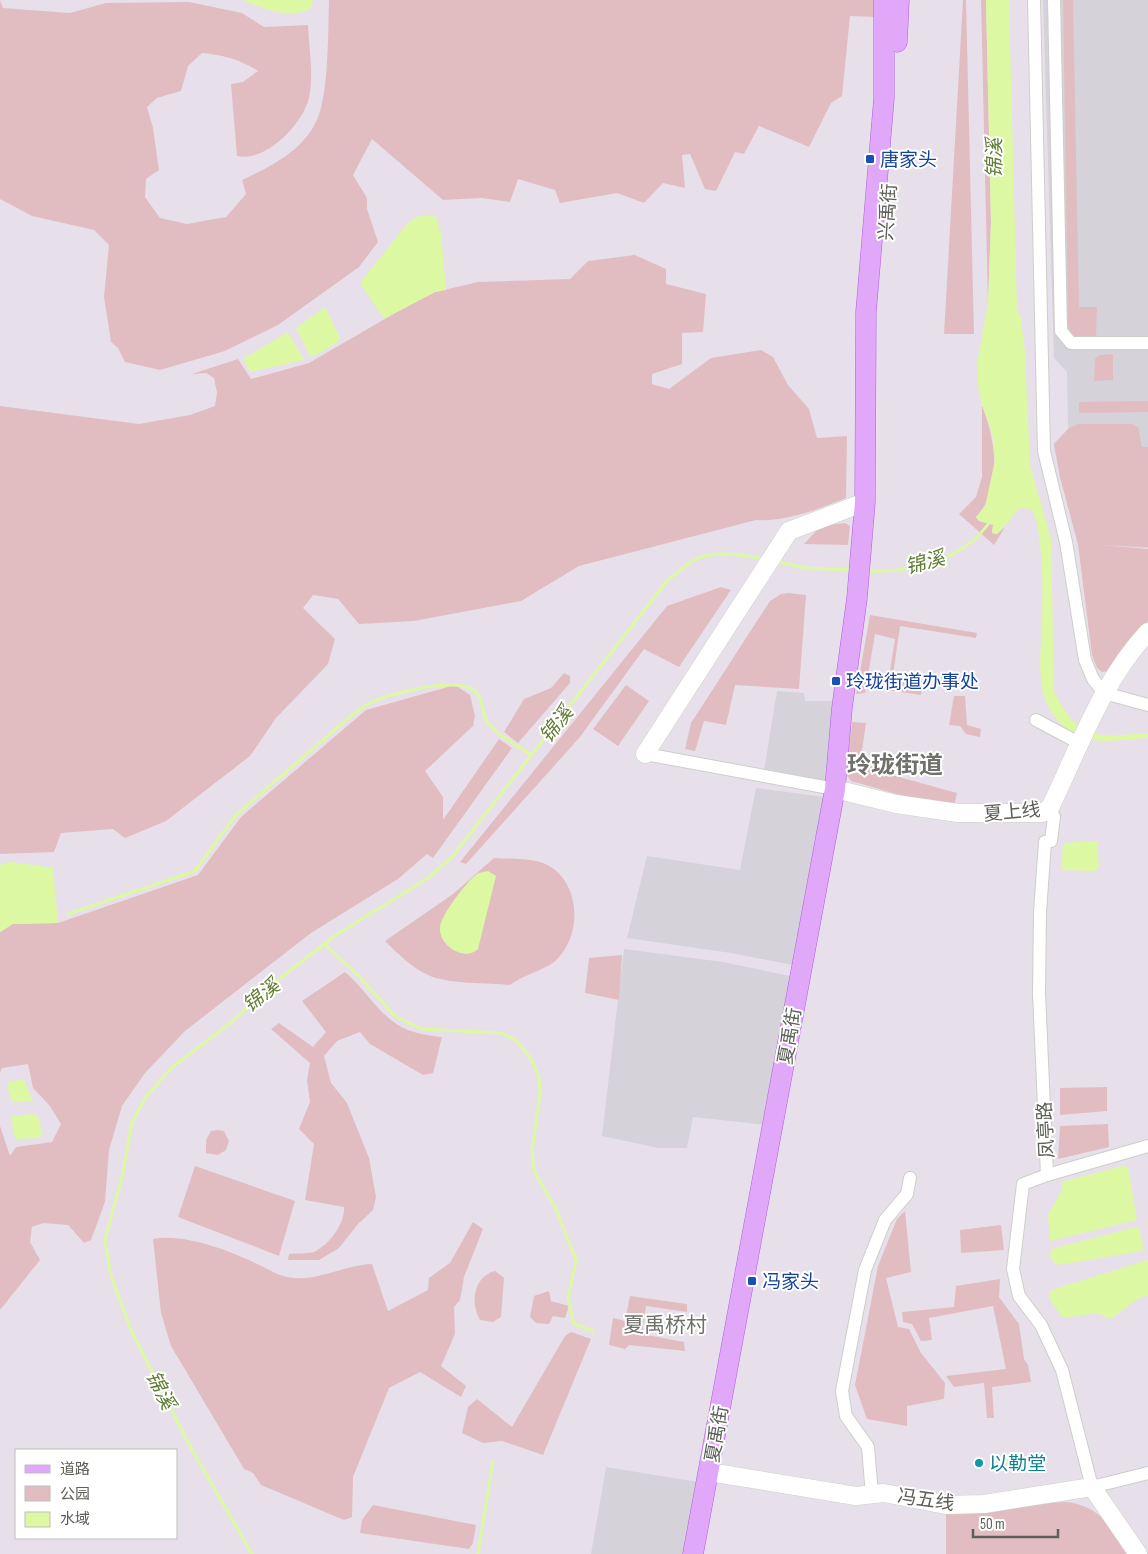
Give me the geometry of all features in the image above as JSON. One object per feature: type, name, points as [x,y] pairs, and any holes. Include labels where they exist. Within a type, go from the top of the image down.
[{"type":"main road","name":"兴禹街","points":[[865,502],[866,312],[884,98],[884,0]]},
{"type":"main road","name":"兴禹街","points":[[865,422],[880,297],[896,93],[899,0]]},
{"type":"main road","name":"夏禹街","points":[[693,1554],[710,1472],[835,789],[842,708],[857,598],[865,502]]},
{"type":"street","points":[[1034,0],[1044,451],[1066,542],[1085,660],[1100,701],[1148,704]]},
{"type":"street","points":[[1054,0],[1061,331],[1071,343],[1148,342]]},
{"type":"street","points":[[835,789],[645,754],[789,531],[865,502]]},
{"type":"street","name":"夏上线","points":[[835,789],[896,804],[958,813],[1042,813],[1050,808],[1100,701],[1128,653],[1148,632]]},
{"type":"street","points":[[1036,720],[1080,744]]},
{"type":"street","name":"凤亭路","points":[[1042,813],[1054,817],[1051,841],[1045,842],[1040,912],[1039,993],[1047,1174],[1023,1184],[1013,1269],[1019,1296],[1041,1325],[1062,1370],[1092,1487]]},
{"type":"street","points":[[1047,1174],[1148,1146]]},
{"type":"street","points":[[872,1494],[868,1447],[846,1416],[842,1390],[865,1270],[885,1220],[907,1194],[910,1178]]},
{"type":"street","name":"冯五线","points":[[710,1472],[856,1496],[884,1493],[946,1504],[984,1504],[1092,1487]]},
{"type":"street","points":[[1138,1554],[1092,1487],[1148,1473]]},
{"type":"shaded area","points":[[1043,0],[1148,0],[1148,548],[1078,544],[1060,477],[1054,444],[1068,429],[1067,372],[1054,358]]},
{"type":"shaded area","points":[[777,691],[804,693],[805,701],[837,701],[827,781],[764,771]]},
{"type":"shaded area","points":[[756,788],[825,797],[793,965],[731,953],[627,938],[647,856],[740,870]]},
{"type":"shaded area","points":[[624,949],[723,962],[790,976],[767,1125],[693,1117],[687,1148],[659,1148],[602,1136]]},
{"type":"shaded area","points":[[606,1467],[698,1482],[683,1554],[591,1554]]},
{"type":"green space","points":[[0,0],[3,8],[70,13],[106,3],[189,2],[242,13],[264,27],[308,25],[311,62],[309,98],[299,119],[291,130],[271,148],[248,157],[237,156],[231,84],[243,82],[258,71],[224,56],[202,53],[188,66],[181,91],[157,98],[147,107],[153,128],[159,170],[146,179],[145,197],[160,218],[187,224],[226,217],[246,194],[242,180],[274,164],[293,150],[310,133],[320,111],[326,80],[329,0],[874,0],[875,17],[850,16],[842,96],[831,103],[809,147],[759,126],[744,154],[735,152],[716,191],[705,189],[690,154],[682,155],[685,188],[663,183],[644,203],[617,193],[560,203],[555,190],[518,179],[510,202],[482,198],[443,200],[372,139],[353,175],[367,198],[367,209],[378,242],[359,267],[278,325],[225,351],[160,370],[125,362],[118,348],[111,342],[104,297],[109,245],[94,230],[32,216],[0,199]]},
{"type":"green space","points":[[963,0],[966,0],[974,334],[944,334]]},
{"type":"green space","points":[[981,0],[986,0],[991,223],[988,304]]},
{"type":"green space","points":[[1063,0],[1073,0],[1079,307],[1097,307],[1096,337],[1076,338],[1070,334],[1068,323]]},
{"type":"green space","points":[[635,255],[666,269],[666,284],[706,294],[703,332],[682,333],[682,364],[652,374],[652,384],[669,389],[711,358],[761,350],[773,357],[788,385],[809,409],[817,438],[847,436],[846,498],[791,517],[756,520],[579,566],[521,601],[414,621],[359,624],[338,599],[313,595],[303,608],[335,639],[328,664],[276,718],[250,756],[166,821],[125,838],[113,829],[61,833],[54,852],[0,854],[0,406],[139,424],[190,415],[215,406],[217,393],[214,378],[206,373],[192,374],[238,359],[251,379],[309,363],[435,292],[478,282],[570,279],[588,261]]},
{"type":"green space","points":[[1113,354],[1113,380],[1094,381],[1095,359],[1099,355]]},
{"type":"green space","points":[[1148,401],[1148,412],[1079,413],[1079,402]]},
{"type":"green space","points":[[982,405],[993,448],[994,477],[985,505],[976,517],[979,521],[993,525],[992,533],[997,534],[1005,527],[994,545],[959,514],[976,497],[982,477]]},
{"type":"green space","points":[[1078,424],[1132,424],[1138,427],[1142,447],[1148,447],[1148,547],[1101,545],[1148,549],[1148,621],[1113,662],[1109,671],[1102,672],[1097,668],[1092,655],[1078,544],[1060,477],[1054,444],[1068,429]]},
{"type":"green space","points":[[845,523],[850,526],[848,545],[804,544],[821,526]]},
{"type":"green space","points":[[721,587],[731,590],[679,667],[644,649],[580,737],[466,864],[460,862],[667,606]]},
{"type":"green space","points":[[781,594],[806,595],[799,689],[735,685],[726,725],[704,721],[695,751],[685,749],[691,723],[770,601]]},
{"type":"green space","points":[[870,615],[977,633],[976,638],[900,626],[893,675],[923,681],[921,695],[887,690],[895,639],[875,634],[865,693],[856,694]]},
{"type":"green space","points":[[564,673],[570,676],[570,683],[518,743],[504,732],[524,699],[551,688]]},
{"type":"green space","points":[[455,685],[470,695],[475,716],[473,726],[425,771],[443,797],[443,820],[499,739],[512,748],[433,858],[427,854],[398,879],[311,933],[185,1031],[145,1073],[122,1106],[109,1150],[105,1202],[91,1240],[84,1243],[68,1225],[43,1223],[32,1227],[30,1242],[40,1260],[0,1310],[0,1126],[10,1156],[16,1147],[52,1142],[61,1124],[50,1106],[33,1088],[28,1064],[2,1068],[0,1073],[0,932],[13,924],[58,923],[198,875],[241,817],[366,710]]},
{"type":"green space","points":[[626,685],[649,701],[618,746],[593,729]]},
{"type":"green space","points":[[954,696],[965,696],[967,725],[981,729],[980,737],[966,734],[960,726],[949,725]]},
{"type":"green space","points":[[852,722],[866,723],[860,764],[876,767],[878,754],[885,755],[885,773],[957,793],[954,806],[904,796],[851,781],[846,774]]},
{"type":"green space","points":[[494,858],[523,859],[540,862],[554,869],[564,879],[571,892],[574,922],[571,937],[564,951],[554,962],[510,985],[456,982],[436,978],[422,972],[405,960],[385,941],[453,894]]},
{"type":"green space","points":[[622,955],[619,1000],[585,993],[589,958]]},
{"type":"green space","points":[[345,972],[379,1009],[396,1024],[415,1032],[442,1037],[433,1073],[423,1075],[370,1044],[360,1032],[337,1041],[324,1056],[331,1083],[347,1103],[369,1158],[376,1197],[373,1210],[358,1224],[339,1248],[319,1260],[288,1260],[289,1254],[308,1253],[320,1249],[339,1227],[344,1214],[344,1207],[305,1200],[314,1144],[299,1129],[310,1102],[307,1080],[310,1063],[271,1029],[279,1023],[313,1047],[326,1032],[302,1001]]},
{"type":"green space","points":[[1107,1087],[1107,1111],[1060,1115],[1060,1088]]},
{"type":"green space","points":[[1108,1124],[1109,1147],[1058,1159],[1060,1126]]},
{"type":"green space","points":[[211,1131],[224,1131],[229,1141],[226,1150],[218,1155],[206,1153],[206,1140]]},
{"type":"green space","points":[[195,1166],[295,1201],[279,1256],[178,1217]]},
{"type":"green space","points":[[905,1211],[911,1272],[886,1278],[898,1327],[909,1329],[921,1353],[945,1383],[944,1399],[907,1406],[907,1426],[867,1419],[855,1385],[878,1266],[897,1219]]},
{"type":"green space","points":[[473,1222],[483,1229],[464,1277],[460,1300],[454,1307],[455,1334],[441,1366],[466,1386],[461,1397],[420,1372],[389,1388],[353,1477],[352,1517],[344,1520],[261,1485],[253,1473],[244,1469],[171,1346],[161,1313],[153,1239],[178,1238],[205,1244],[232,1253],[287,1277],[308,1278],[351,1267],[372,1264],[388,1311],[428,1290],[429,1278],[450,1263]]},
{"type":"green space","points":[[1001,1225],[1004,1250],[961,1253],[960,1230]]},
{"type":"green space","points":[[495,1271],[504,1278],[501,1317],[493,1322],[480,1320],[475,1306],[476,1291],[482,1279]]},
{"type":"green space","points":[[1000,1279],[999,1297],[1019,1324],[1024,1359],[1028,1365],[1031,1382],[992,1387],[994,1418],[987,1418],[984,1383],[954,1387],[946,1376],[1006,1369],[993,1306],[929,1318],[932,1340],[921,1341],[912,1324],[903,1322],[902,1312],[954,1307],[956,1286]]},
{"type":"green space","points":[[549,1291],[551,1301],[569,1306],[565,1318],[553,1316],[549,1324],[536,1323],[530,1317],[534,1296]]},
{"type":"green space","points":[[630,1296],[687,1304],[687,1312],[646,1306],[642,1334],[684,1342],[685,1351],[629,1345],[625,1349],[609,1345],[613,1318],[625,1321]]},
{"type":"green space","points":[[571,1332],[591,1339],[543,1455],[502,1441],[483,1443],[462,1433],[468,1407],[477,1399],[512,1427],[565,1336]]},
{"type":"green space","points":[[1065,1502],[1087,1507],[1096,1512],[1111,1527],[1130,1554],[946,1554],[946,1511]]},
{"type":"green space","points":[[373,1505],[476,1525],[473,1543],[469,1549],[360,1533],[362,1520]]},
{"type":"water","points":[[243,0],[313,0],[311,8],[295,13],[286,13],[269,10]]},
{"type":"water","points":[[986,0],[1009,0],[1017,312],[1021,318],[1025,352],[1030,465],[1051,539],[1054,692],[1063,708],[1073,720],[1082,728],[1092,733],[1116,735],[1148,733],[1148,738],[1112,741],[1084,739],[1065,729],[1055,717],[1047,704],[1041,684],[1042,584],[1040,544],[1036,518],[1032,510],[1022,507],[997,534],[992,533],[993,525],[979,521],[976,517],[985,507],[995,460],[992,432],[982,405],[978,384],[978,358],[988,304],[991,223]]},
{"type":"water","points":[[431,215],[436,217],[441,233],[446,290],[435,292],[384,319],[360,283],[407,224],[416,217]]},
{"type":"water","points":[[325,307],[340,338],[338,342],[315,356],[310,356],[296,328]]},
{"type":"water","points":[[288,332],[304,360],[250,372],[243,359]]},
{"type":"water","points":[[1097,841],[1099,867],[1095,871],[1061,870],[1063,843]]},
{"type":"water","points":[[11,862],[53,868],[58,923],[13,924],[0,932],[0,865]]},
{"type":"water","points":[[488,871],[496,876],[478,949],[473,953],[460,953],[448,946],[444,941],[441,935],[441,923],[449,907],[467,884],[477,874]]},
{"type":"water","points":[[24,1080],[33,1101],[12,1102],[7,1085],[11,1081]]},
{"type":"water","points":[[33,1114],[38,1116],[42,1134],[40,1138],[16,1139],[13,1133],[12,1116]]},
{"type":"water","points":[[1122,1166],[1128,1167],[1137,1220],[1050,1241],[1048,1215],[1061,1192],[1061,1182]]},
{"type":"water","points":[[1136,1227],[1139,1229],[1144,1248],[1142,1251],[1058,1265],[1051,1260],[1050,1251],[1055,1248]]},
{"type":"water","points":[[1148,1260],[1148,1295],[1137,1300],[1110,1319],[1098,1313],[1063,1318],[1049,1298],[1049,1292],[1054,1289]]},
{"type":"waterway","name":"锦溪","points":[[866,571],[901,570],[936,562],[967,546],[991,520]]},
{"type":"waterway","name":"锦溪","points":[[252,1554],[191,1448],[132,1332],[111,1276],[105,1240],[122,1177],[132,1122],[146,1097],[171,1068],[233,1021],[275,982],[336,935],[428,878],[451,858],[667,581],[696,559],[704,556],[730,554],[763,559]]},
{"type":"waterway","name":"锦溪","points":[[777,562],[806,568],[852,570]]},
{"type":"waterway","points":[[68,914],[195,871],[236,815],[352,715],[366,705],[391,695],[438,686],[453,685],[466,687],[478,694],[484,715],[492,728],[531,755]]},
{"type":"waterway","points":[[324,944],[357,974],[395,1016],[421,1029],[501,1033],[515,1040],[530,1057],[539,1077],[540,1093],[532,1151],[534,1171],[556,1209],[576,1260],[568,1299],[574,1324],[593,1331]]},
{"type":"waterway","points":[[478,1554],[493,1461]]},
{"type":"place","name":"唐家头","points":[[870,159]]},
{"type":"place","name":"玲珑街道办事处","points":[[836,681]]},
{"type":"place","name":"冯家头","points":[[752,1281]]},
{"type":"place","name":"以勒堂","points":[[979,1463]]},
{"type":"district","name":"玲珑街道","points":[[895,765]]},
{"type":"district","name":"夏禹桥村","points":[[665,1325]]}]
